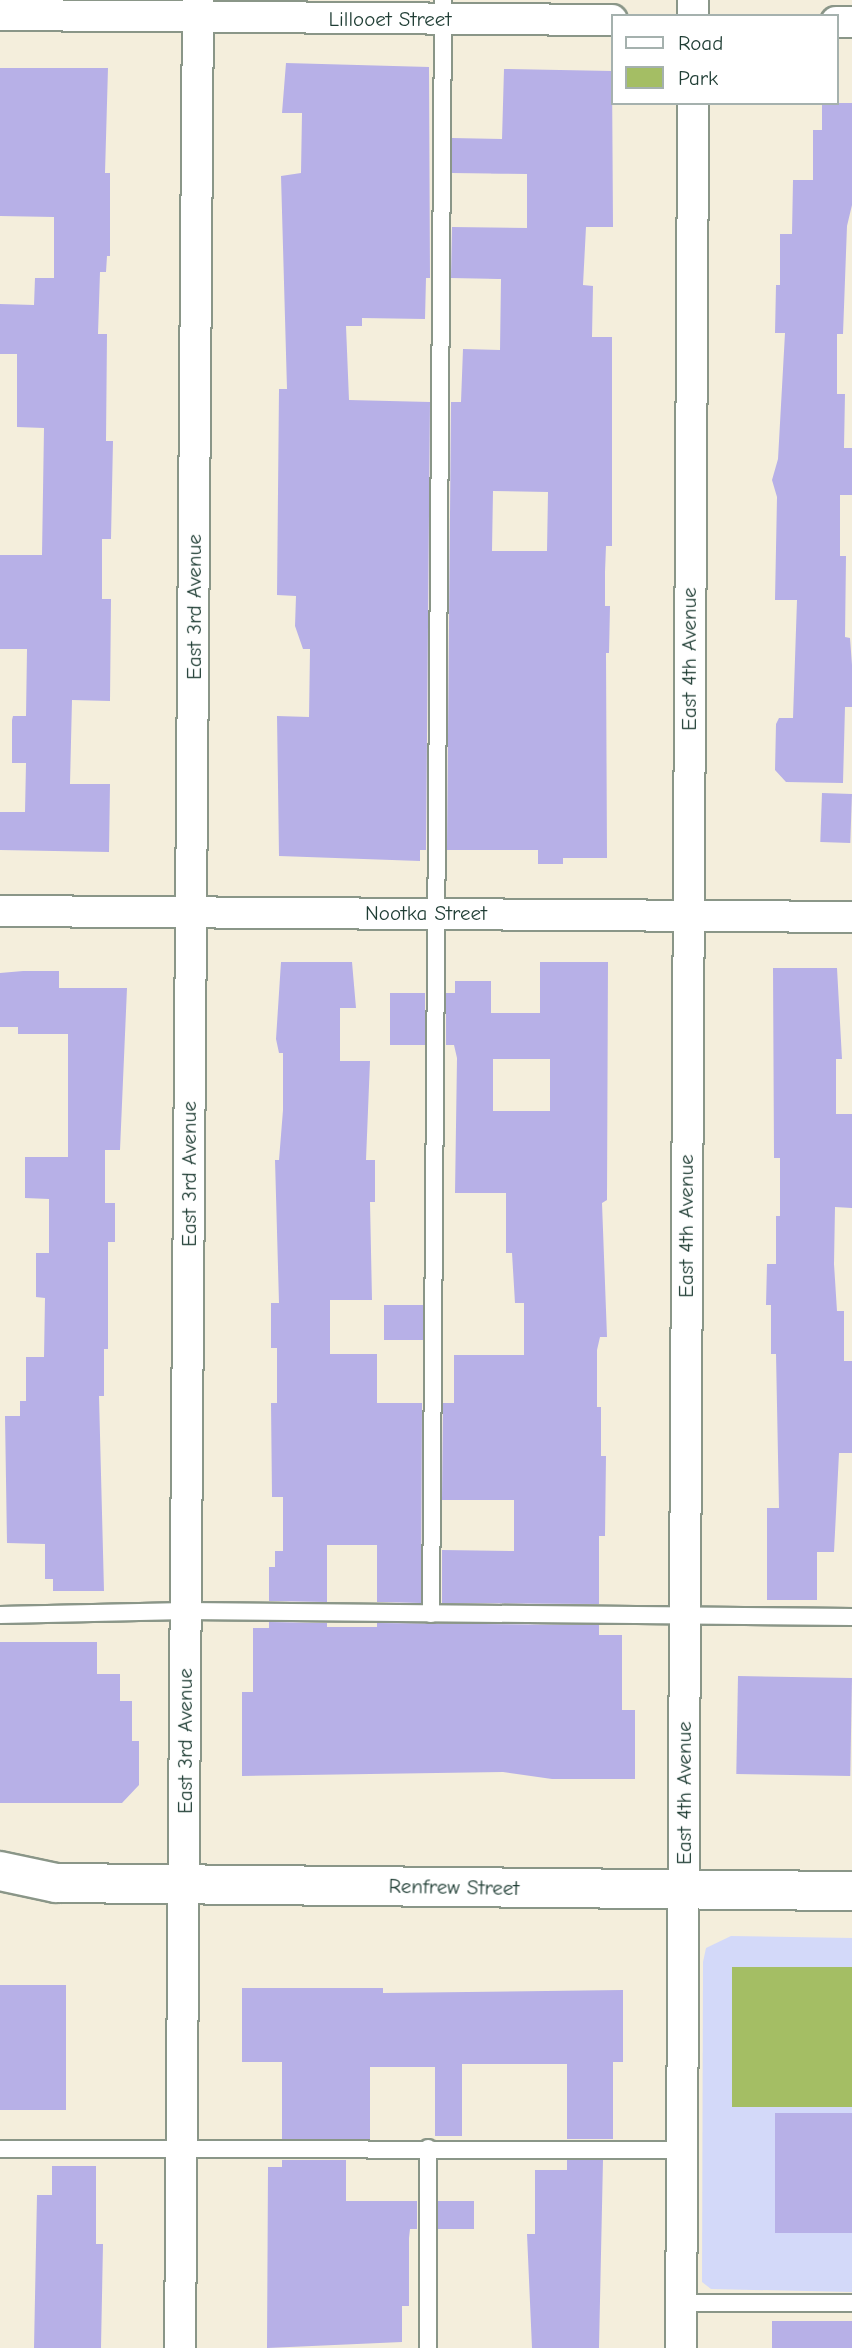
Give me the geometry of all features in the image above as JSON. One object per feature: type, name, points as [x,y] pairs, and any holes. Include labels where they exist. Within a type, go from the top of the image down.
[{"type":"street","name":"Lillooet Street","points":[[0,15],[198,8],[443,10],[610,20]]},
{"type":"street","name":"East 3rd Avenue","points":[[180,2348],[198,8]]},
{"type":"street","name":"East 4th Avenue","points":[[681,2348],[686,916],[693,105]]},
{"type":"street","name":"Nootka Street","points":[[0,911],[191,915],[439,912],[852,917]]},
{"type":"street","name":"Renfrew Street","points":[[0,1871],[56,1883],[852,1891]]},
{"type":"street","name":"Renfrew Street","points":[[0,1896],[56,1883]]},
{"type":"lane","points":[[431,1614],[439,912],[443,10]]},
{"type":"lane","points":[[0,1615],[186,1611],[852,1618]]},
{"type":"lane","points":[[428,2148],[428,2348]]},
{"type":"lane","points":[[0,2149],[682,2150]]},
{"type":"lane","points":[[681,2303],[852,2303]]},
{"type":"shaded area","points":[[731,1936],[852,1938],[852,2292],[711,2289],[702,2282],[703,1962],[706,1948]]},
{"type":"green space","points":[[732,1967],[852,1967],[852,2107],[732,2107]]},
{"type":"building","points":[[286,63],[429,67],[430,278],[426,278],[425,319],[362,318],[362,326],[346,326],[349,400],[430,402],[426,850],[420,850],[420,861],[279,856],[277,716],[309,717],[310,649],[303,649],[295,626],[296,596],[277,595],[279,389],[287,389],[281,176],[301,173],[302,113],[282,113]]},
{"type":"building","points":[[0,68],[108,68],[105,173],[110,173],[110,256],[107,256],[106,272],[100,272],[98,334],[107,334],[106,441],[113,441],[111,539],[102,539],[102,599],[111,599],[110,701],[72,700],[70,784],[110,784],[109,852],[0,850],[0,812],[25,812],[26,763],[12,763],[12,720],[13,716],[26,716],[27,649],[0,649],[0,555],[42,555],[44,428],[17,427],[17,354],[0,354],[0,304],[34,305],[35,278],[54,278],[54,217],[0,216]]},
{"type":"building","points":[[504,69],[610,71],[613,227],[586,227],[583,285],[593,286],[592,337],[612,337],[612,546],[606,546],[605,572],[605,606],[610,606],[609,653],[606,653],[607,858],[563,858],[563,864],[538,864],[538,850],[447,850],[451,402],[461,402],[463,349],[500,350],[501,279],[451,278],[452,227],[527,228],[527,174],[452,173],[452,138],[502,139]],"holes":[[[493,491],[548,492],[547,551],[492,551]]]},
{"type":"building","points":[[852,103],[852,205],[847,226],[843,334],[837,334],[837,394],[845,394],[844,448],[852,448],[852,495],[840,495],[840,556],[846,556],[845,637],[850,638],[852,665],[852,707],[845,707],[843,783],[786,782],[775,770],[776,724],[779,718],[793,718],[797,600],[775,600],[777,497],[772,480],[778,459],[785,333],[775,333],[776,285],[780,285],[780,234],[792,234],[793,180],[813,180],[813,130],[822,130],[822,105]]},
{"type":"building","points":[[822,793],[852,794],[850,843],[820,842]]},
{"type":"building","points":[[281,962],[352,962],[356,1008],[340,1008],[340,1061],[370,1061],[366,1160],[375,1160],[375,1202],[370,1202],[372,1300],[330,1300],[330,1354],[377,1354],[377,1403],[422,1403],[421,1603],[377,1602],[377,1545],[327,1545],[327,1602],[269,1601],[269,1567],[275,1567],[275,1551],[283,1551],[283,1497],[272,1497],[271,1403],[277,1403],[277,1348],[271,1348],[271,1303],[279,1303],[275,1160],[279,1160],[283,1110],[283,1053],[279,1053],[276,1039]]},
{"type":"building","points":[[540,962],[608,962],[607,1200],[602,1203],[607,1337],[600,1337],[597,1350],[597,1407],[601,1407],[601,1456],[606,1456],[605,1536],[599,1536],[599,1604],[442,1603],[442,1550],[514,1551],[514,1500],[442,1500],[443,1403],[454,1403],[454,1355],[524,1355],[524,1303],[515,1303],[512,1253],[506,1253],[506,1193],[455,1193],[457,1058],[454,1045],[446,1045],[446,993],[455,993],[455,981],[491,981],[491,1013],[540,1013]],"holes":[[[493,1059],[550,1059],[550,1111],[493,1111]]]},
{"type":"building","points":[[773,968],[837,968],[842,1059],[836,1059],[836,1114],[852,1114],[852,1208],[835,1207],[834,1264],[837,1311],[844,1311],[844,1361],[852,1361],[852,1453],[839,1453],[834,1552],[817,1552],[817,1600],[767,1600],[767,1508],[779,1508],[776,1354],[771,1354],[771,1305],[766,1305],[767,1264],[776,1264],[776,1216],[780,1216],[780,1158],[774,1158]]},
{"type":"building","points":[[59,971],[59,988],[127,988],[120,1150],[105,1150],[105,1203],[115,1203],[115,1242],[108,1242],[108,1349],[104,1349],[104,1396],[99,1396],[104,1591],[53,1591],[53,1579],[45,1579],[45,1544],[7,1543],[5,1416],[20,1416],[20,1401],[26,1401],[26,1357],[44,1357],[45,1298],[36,1297],[36,1253],[49,1253],[49,1199],[25,1198],[25,1157],[68,1157],[68,1034],[18,1034],[18,1027],[0,1027],[0,973]]},
{"type":"building","points":[[390,993],[425,993],[425,1045],[390,1045]]},
{"type":"building","points":[[384,1305],[423,1305],[423,1340],[384,1340]]},
{"type":"building","points":[[269,1622],[327,1623],[327,1627],[377,1627],[377,1623],[599,1625],[599,1635],[622,1635],[622,1710],[635,1710],[635,1779],[552,1779],[503,1772],[242,1776],[242,1692],[253,1692],[253,1628],[269,1628]]},
{"type":"building","points":[[0,1642],[97,1642],[97,1674],[120,1674],[120,1701],[132,1701],[132,1741],[139,1741],[139,1785],[122,1803],[0,1803]]},
{"type":"building","points":[[738,1676],[852,1678],[850,1776],[736,1774]]},
{"type":"building","points":[[0,1985],[66,1985],[66,2110],[0,2110]]},
{"type":"building","points":[[242,1988],[383,1988],[383,1993],[623,1990],[623,2062],[613,2062],[613,2139],[567,2139],[567,2064],[462,2064],[462,2136],[435,2136],[435,2067],[370,2067],[370,2139],[282,2139],[282,2062],[242,2062]]},
{"type":"building","points":[[775,2113],[852,2113],[852,2233],[775,2233]]},
{"type":"building","points":[[282,2160],[346,2160],[346,2201],[417,2201],[417,2229],[410,2229],[409,2238],[409,2306],[402,2306],[402,2342],[267,2348],[268,2167],[282,2167]]},
{"type":"building","points":[[567,2160],[603,2160],[599,2348],[532,2348],[527,2234],[535,2234],[535,2170],[567,2170]]},
{"type":"building","points":[[52,2166],[96,2166],[96,2244],[103,2244],[101,2348],[34,2348],[37,2195],[52,2195]]},
{"type":"building","points":[[438,2201],[474,2201],[474,2229],[438,2229]]},
{"type":"building","points":[[772,2321],[852,2321],[852,2348],[772,2348]]}]
